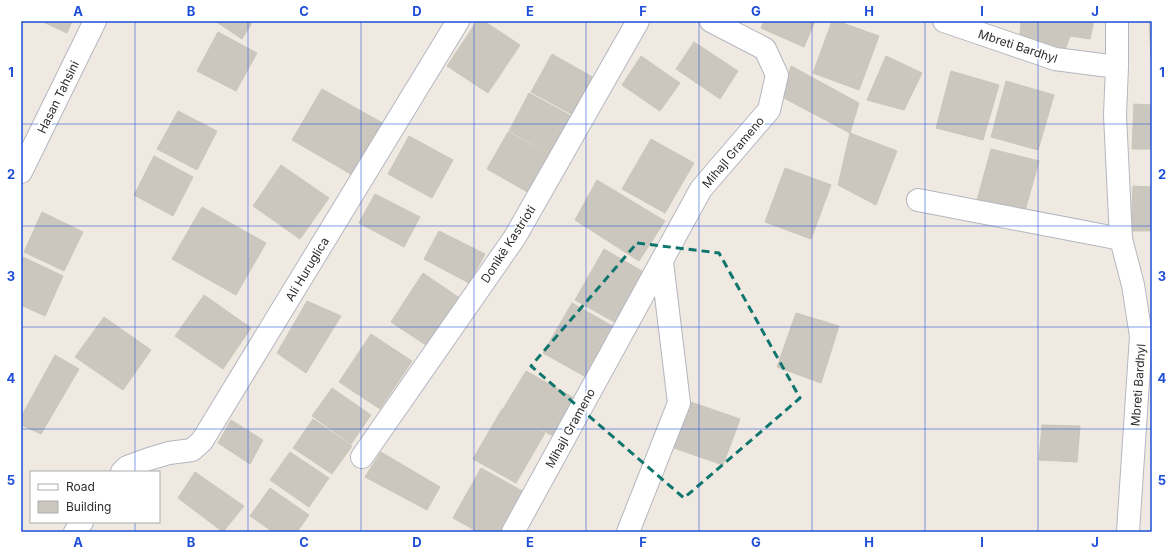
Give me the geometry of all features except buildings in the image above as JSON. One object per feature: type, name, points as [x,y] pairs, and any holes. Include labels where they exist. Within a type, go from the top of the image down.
[{"type":"street","name":"Hasan Tahsini","points":[[21,172],[95,21]]},
{"type":"street","name":"Ali Huruglica","points":[[123,471],[127,467],[149,459],[169,453],[192,450],[202,441],[458,21]]},
{"type":"street","name":"Donikë Kastrioti","points":[[362,457],[514,237],[638,21]]},
{"type":"street","name":"Mihajl Grameno","points":[[513,532],[701,189],[769,110],[777,75],[765,49],[711,21]]},
{"type":"street","name":"Mbreti Bardhyl","points":[[944,21],[1055,59],[1117,67]]},
{"type":"street","name":"Mbreti Bardhyl","points":[[1116,21],[1117,67],[1115,115],[1121,239],[1133,285],[1141,336],[1128,532]]},
{"type":"street","points":[[918,200],[1121,239]]},
{"type":"street","points":[[628,532],[679,403],[662,262]]},
{"type":"street","points":[[75,532],[81,523]]},
{"type":"highlighted area","points":[[637,243],[719,253],[800,398],[684,498],[531,366]]}]
